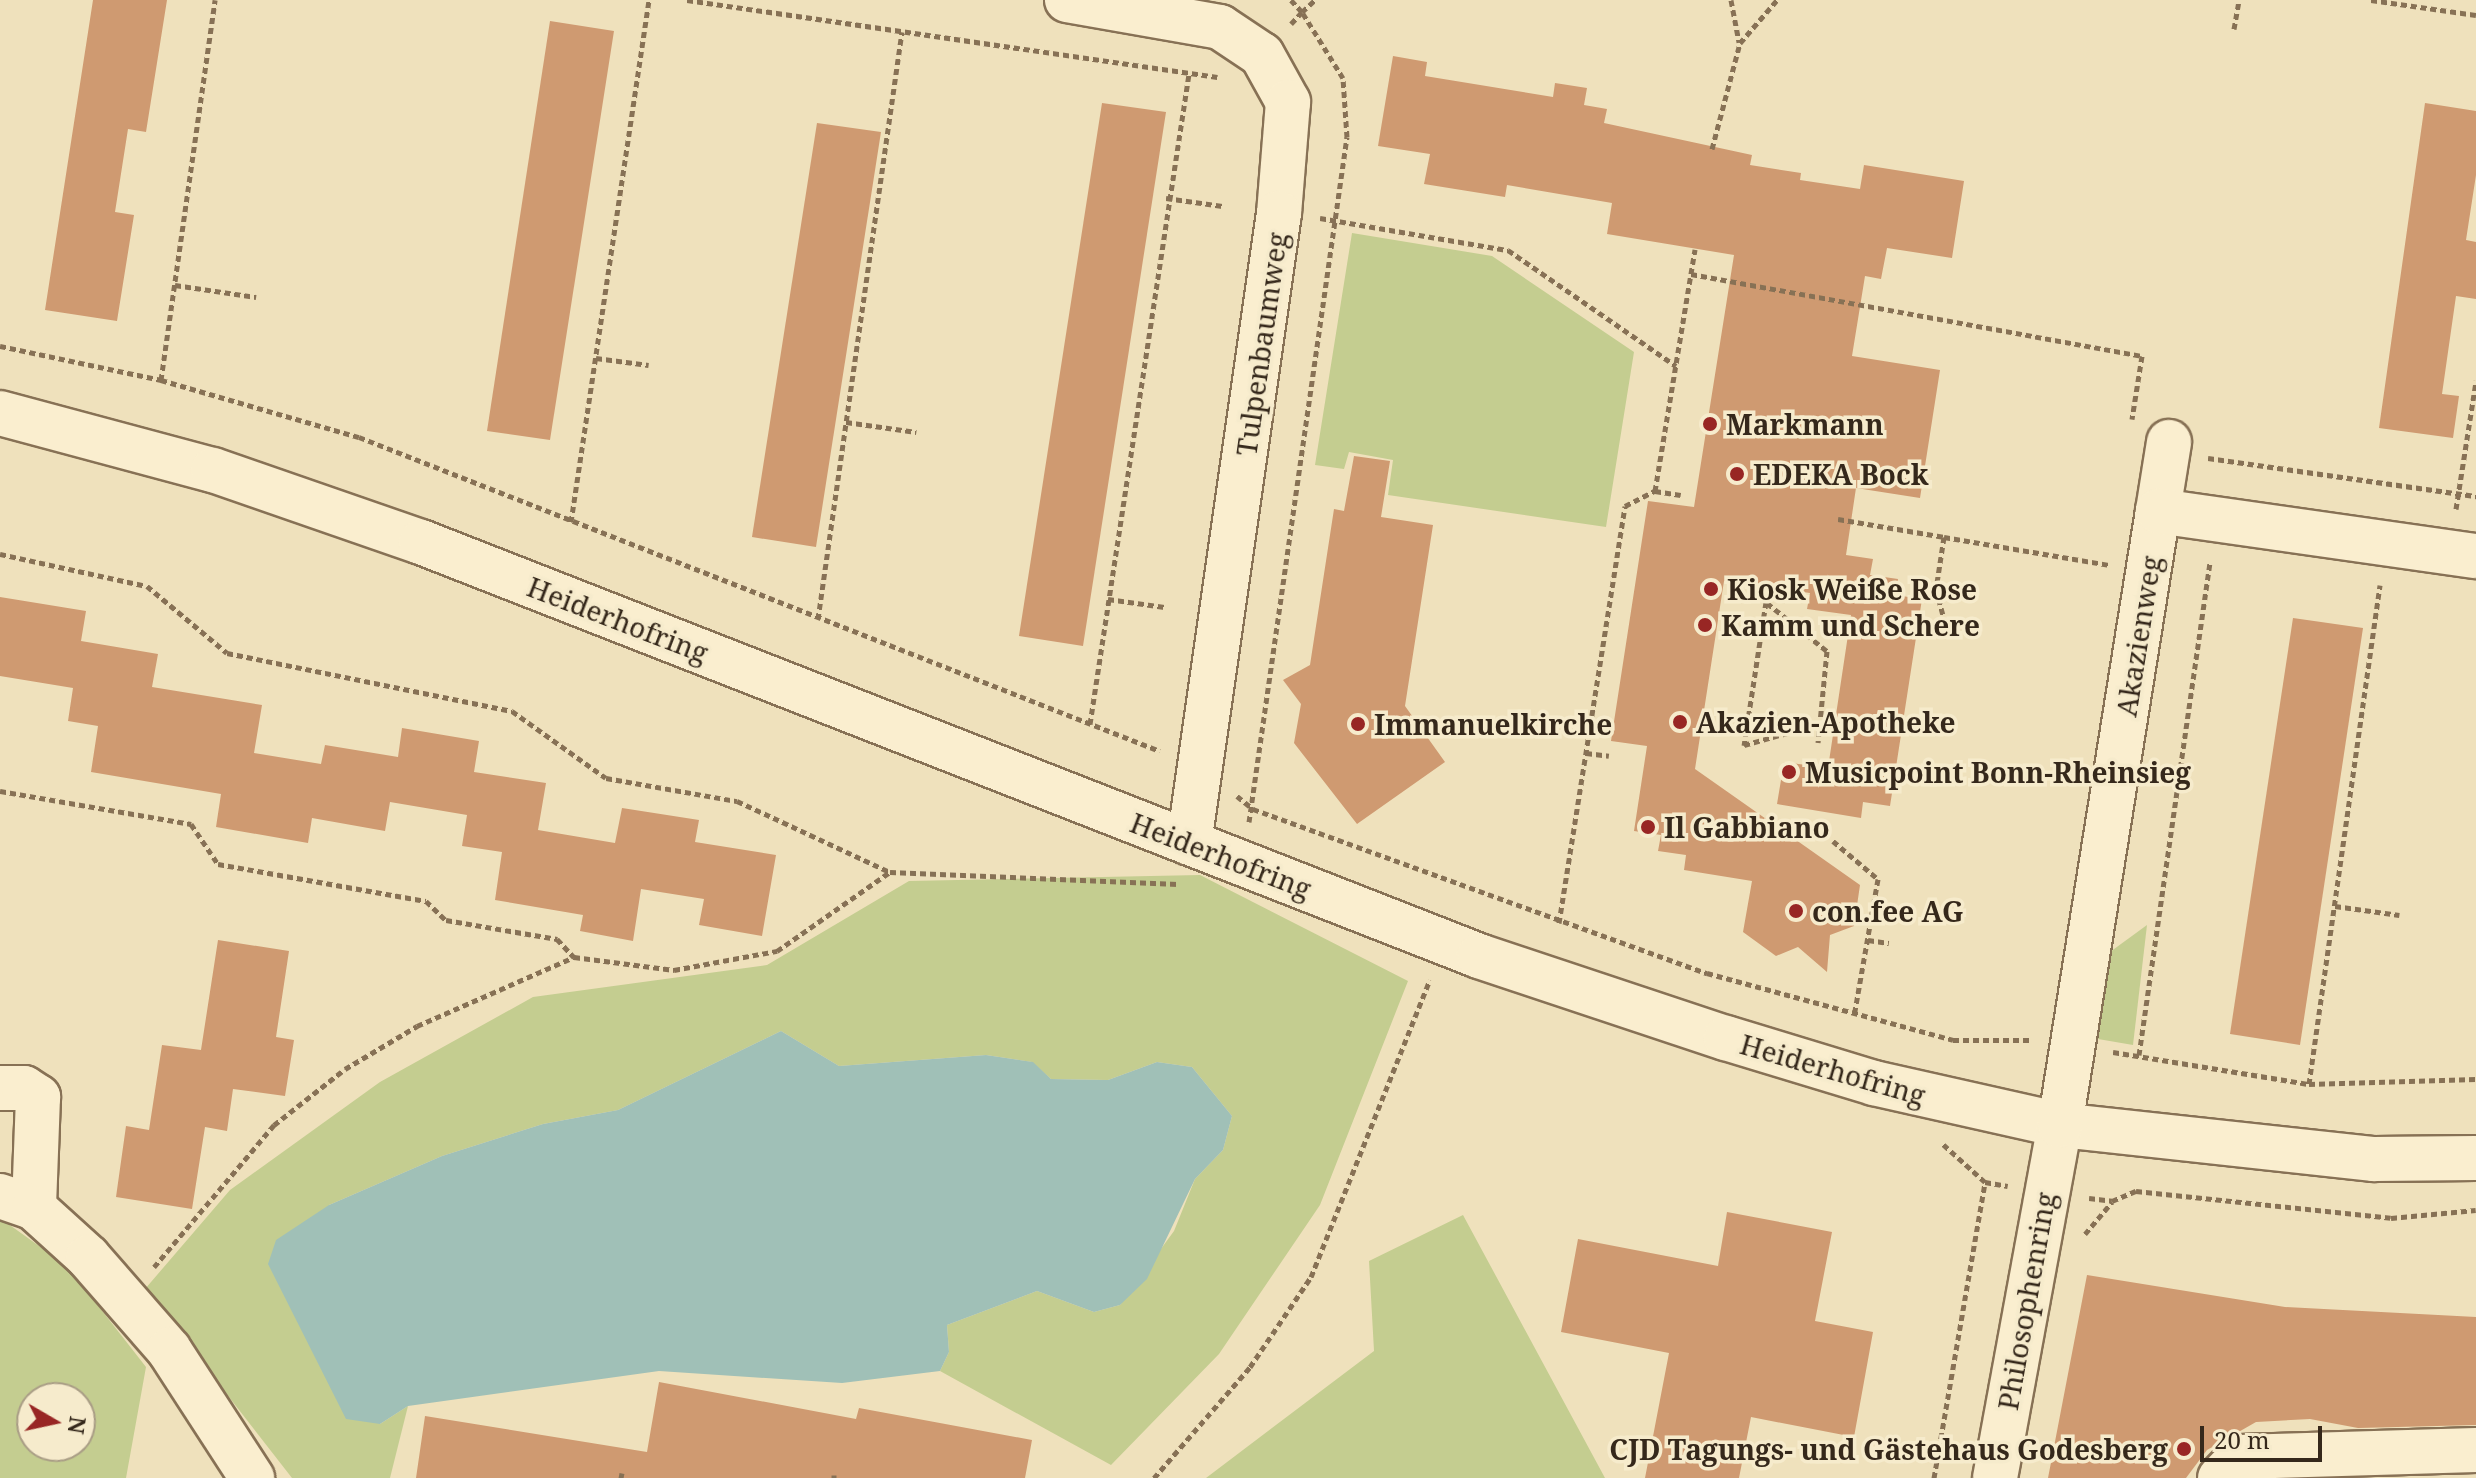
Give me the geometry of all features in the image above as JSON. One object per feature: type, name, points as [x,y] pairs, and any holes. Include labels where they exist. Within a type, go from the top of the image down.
[{"type":"street","name":"Tulpenbaumweg","points":[[1067,0],[1194,19],[1244,39],[1262,55],[1282,84],[1290,120],[1189,843]]},
{"type":"street","name":"Heiderhofring","points":[[0,413],[213,470],[421,542],[1189,843],[1440,969],[1874,1083],[2060,1125],[2358,1158],[2476,1158]]},
{"type":"street","name":"Akazienweg","points":[[2060,1125],[2168,447]]},
{"type":"street","points":[[2158,511],[2463,555]]},
{"type":"street","points":[[0,1088],[24,1088],[38,1097],[42,1121],[17,1202],[125,1301],[169,1350],[252,1478]]},
{"type":"street","name":"Philosophenring","points":[[1995,1478],[2045,1191],[2060,1125]]},
{"type":"street","points":[[2220,1478],[2240,1457],[2476,1450]]},
{"type":"path","points":[[161,380],[215,0]]},
{"type":"path","points":[[571,522],[649,0]]},
{"type":"path","points":[[687,0],[1244,81],[1262,55],[1315,0]]},
{"type":"path","points":[[1253,809],[1347,137],[1343,78],[1302,12],[1291,0]]},
{"type":"path","points":[[1731,0],[1740,43]]},
{"type":"path","points":[[1712,149],[1740,43],[1777,0]]},
{"type":"path","points":[[2234,29],[2239,0]]},
{"type":"path","points":[[2371,0],[2476,15]]},
{"type":"path","points":[[818,619],[902,32]]},
{"type":"path","points":[[1090,724],[1166,198],[1189,74]]},
{"type":"path","points":[[1166,198],[1222,206]]},
{"type":"path","points":[[1279,213],[1508,250],[1676,366]]},
{"type":"path","points":[[1655,491],[1695,249]]},
{"type":"path","points":[[1691,274],[2142,356],[2128,446],[2168,447],[2458,496],[2476,496]]},
{"type":"path","points":[[175,285],[256,297]]},
{"type":"path","points":[[0,346],[161,380],[359,437],[1199,766],[1253,809],[1559,923],[1854,1016],[1953,1040],[2073,1046],[2309,1084],[2476,1079]]},
{"type":"path","points":[[596,358],[649,365]]},
{"type":"path","points":[[2463,555],[2458,496],[2476,381]]},
{"type":"path","points":[[846,422],[916,432]]},
{"type":"path","points":[[1559,923],[1625,506],[1655,491],[1681,495]]},
{"type":"path","points":[[1838,519],[2109,565]]},
{"type":"path","points":[[1943,615],[1936,589],[1944,537]]},
{"type":"path","points":[[2309,1084],[2385,545]]},
{"type":"path","points":[[2139,1055],[2212,547]]},
{"type":"path","points":[[0,554],[147,586],[227,653],[512,711],[606,778],[737,801],[890,872],[1177,887],[1192,892]]},
{"type":"path","points":[[1108,599],[1164,607]]},
{"type":"path","points":[[1816,725],[1744,745],[1766,602],[1827,651],[1816,725],[1818,743]]},
{"type":"path","points":[[1586,753],[1609,756]]},
{"type":"path","points":[[0,791],[191,824],[218,864],[426,901],[446,920],[557,939],[574,957]]},
{"type":"path","points":[[1833,841],[1878,879],[1854,1016]]},
{"type":"path","points":[[1177,887],[1189,843]]},
{"type":"path","points":[[125,1301],[274,1125],[345,1069],[417,1026],[574,957],[674,970],[777,951],[890,872]]},
{"type":"path","points":[[2335,906],[2399,915]]},
{"type":"path","points":[[1868,940],[1889,943]]},
{"type":"path","points":[[1418,976],[1440,969]]},
{"type":"path","points":[[1154,1478],[1250,1367],[1311,1277],[1440,969]]},
{"type":"path","points":[[1934,1478],[1985,1182],[1936,1137]]},
{"type":"path","points":[[2045,1191],[2112,1201],[2136,1191],[2391,1218],[2476,1210]]},
{"type":"green space","points":[[1352,233],[1492,256],[1634,352],[1606,527],[1388,495],[1393,460],[1349,452],[1344,469],[1315,465]]},
{"type":"green space","points":[[1200,875],[1408,981],[1320,1205],[1219,1354],[1111,1465],[940,1371],[949,1352],[947,1325],[1037,1291],[1094,1312],[1120,1305],[1174,1231],[1195,1179],[1223,1150],[1232,1116],[1192,1067],[1157,1062],[1108,1080],[1051,1079],[1032,1062],[986,1055],[839,1066],[781,1031],[618,1110],[543,1124],[442,1156],[329,1205],[380,1424],[408,1406],[390,1478],[292,1478],[145,1289],[230,1190],[380,1082],[533,997],[767,965],[909,881]]},
{"type":"green space","points":[[2147,925],[2133,1045],[2098,1039],[2110,952]]},
{"type":"green space","points":[[1463,1215],[1605,1478],[1206,1478],[1374,1351],[1369,1261]]},
{"type":"green space","points":[[0,1218],[67,1266],[146,1367],[126,1478],[0,1478]]},
{"type":"water","points":[[781,1031],[839,1066],[986,1055],[1033,1062],[1051,1079],[1108,1080],[1157,1062],[1192,1067],[1232,1116],[1223,1150],[1195,1179],[1147,1279],[1120,1305],[1094,1312],[1037,1291],[947,1325],[949,1352],[940,1371],[842,1383],[659,1371],[408,1406],[380,1424],[346,1419],[268,1264],[276,1240],[329,1205],[442,1156],[543,1124],[618,1110]]},
{"type":"building","points":[[93,0],[167,0],[146,132],[128,129],[115,212],[134,215],[117,321],[45,310]]},
{"type":"building","points":[[550,21],[614,31],[550,440],[487,431]]},
{"type":"building","points":[[1393,56],[1427,62],[1425,76],[1553,97],[1555,83],[1587,88],[1584,105],[1607,109],[1604,123],[1752,155],[1750,165],[1801,173],[1800,180],[1860,189],[1864,165],[1964,181],[1952,258],[1887,248],[1881,279],[1865,276],[1852,356],[1940,370],[1920,498],[1856,488],[1846,555],[1873,559],[1870,575],[1898,579],[1895,595],[1922,599],[1890,806],[1863,802],[1861,818],[1777,804],[1784,762],[1828,768],[1851,615],[1807,609],[1810,593],[1724,581],[1695,769],[1860,885],[1854,926],[1830,935],[1827,972],[1798,947],[1776,956],[1743,932],[1752,881],[1684,870],[1686,855],[1658,851],[1661,835],[1634,831],[1647,746],[1611,741],[1648,501],[1694,507],[1734,255],[1607,234],[1612,203],[1507,185],[1505,197],[1424,184],[1430,154],[1378,146]]},
{"type":"building","points":[[1102,103],[1166,112],[1083,646],[1019,636]]},
{"type":"building","points":[[2425,103],[2476,111],[2476,175],[2466,240],[2476,242],[2476,299],[2456,296],[2442,394],[2459,396],[2453,438],[2379,428]]},
{"type":"building","points":[[817,123],[881,132],[816,547],[752,537]]},
{"type":"building","points":[[1354,456],[1390,461],[1381,517],[1433,525],[1405,706],[1445,762],[1357,824],[1294,743],[1301,704],[1283,680],[1310,665],[1334,509],[1344,511]]},
{"type":"building","points":[[0,597],[86,611],[81,641],[158,654],[152,687],[262,705],[254,753],[321,764],[325,745],[398,757],[402,728],[479,741],[474,772],[546,783],[538,830],[615,843],[622,808],[699,820],[695,842],[776,855],[762,936],[699,925],[704,899],[641,889],[633,941],[580,931],[583,915],[495,900],[502,852],[462,846],[467,815],[390,802],[385,831],[312,818],[308,843],[216,827],[221,794],[91,772],[98,726],[68,721],[73,688],[0,676]]},
{"type":"building","points":[[2293,618],[2363,628],[2300,1045],[2230,1034]]},
{"type":"building","points":[[218,940],[289,951],[276,1037],[294,1040],[285,1096],[233,1089],[227,1131],[205,1127],[192,1209],[116,1197],[126,1126],[149,1130],[162,1045],[201,1050]]},
{"type":"building","points":[[1727,1212],[1832,1232],[1815,1321],[1873,1332],[1854,1437],[1751,1417],[1739,1478],[1645,1478],[1669,1353],[1561,1332],[1578,1239],[1718,1266]]},
{"type":"building","points":[[2087,1275],[2285,1307],[2476,1317],[2476,1425],[2358,1428],[2310,1419],[2256,1422],[2207,1450],[2186,1478],[2048,1478]]},
{"type":"building","points":[[659,1382],[856,1419],[859,1408],[1032,1440],[1025,1478],[416,1478],[425,1416],[647,1452]]},
{"type":"place","name":"Markmann","points":[[1710,424]]},
{"type":"place","name":"EDEKA Bock","points":[[1737,474]]},
{"type":"place","name":"Kiosk Weiße Rose","points":[[1711,589]]},
{"type":"place","name":"Kamm und Schere","points":[[1705,625]]},
{"type":"place","name":"Akazien-Apotheke","points":[[1680,722]]},
{"type":"place","name":"Immanuelkirche","points":[[1358,724]]},
{"type":"place","name":"Musicpoint Bonn-Rheinsieg","points":[[1789,772]]},
{"type":"place","name":"Il Gabbiano","points":[[1648,827]]},
{"type":"place","name":"con.fee AG","points":[[1796,911]]},
{"type":"place","name":"CJD Tagungs- und Gästehaus Godesberg","points":[[2184,1449]]}]
